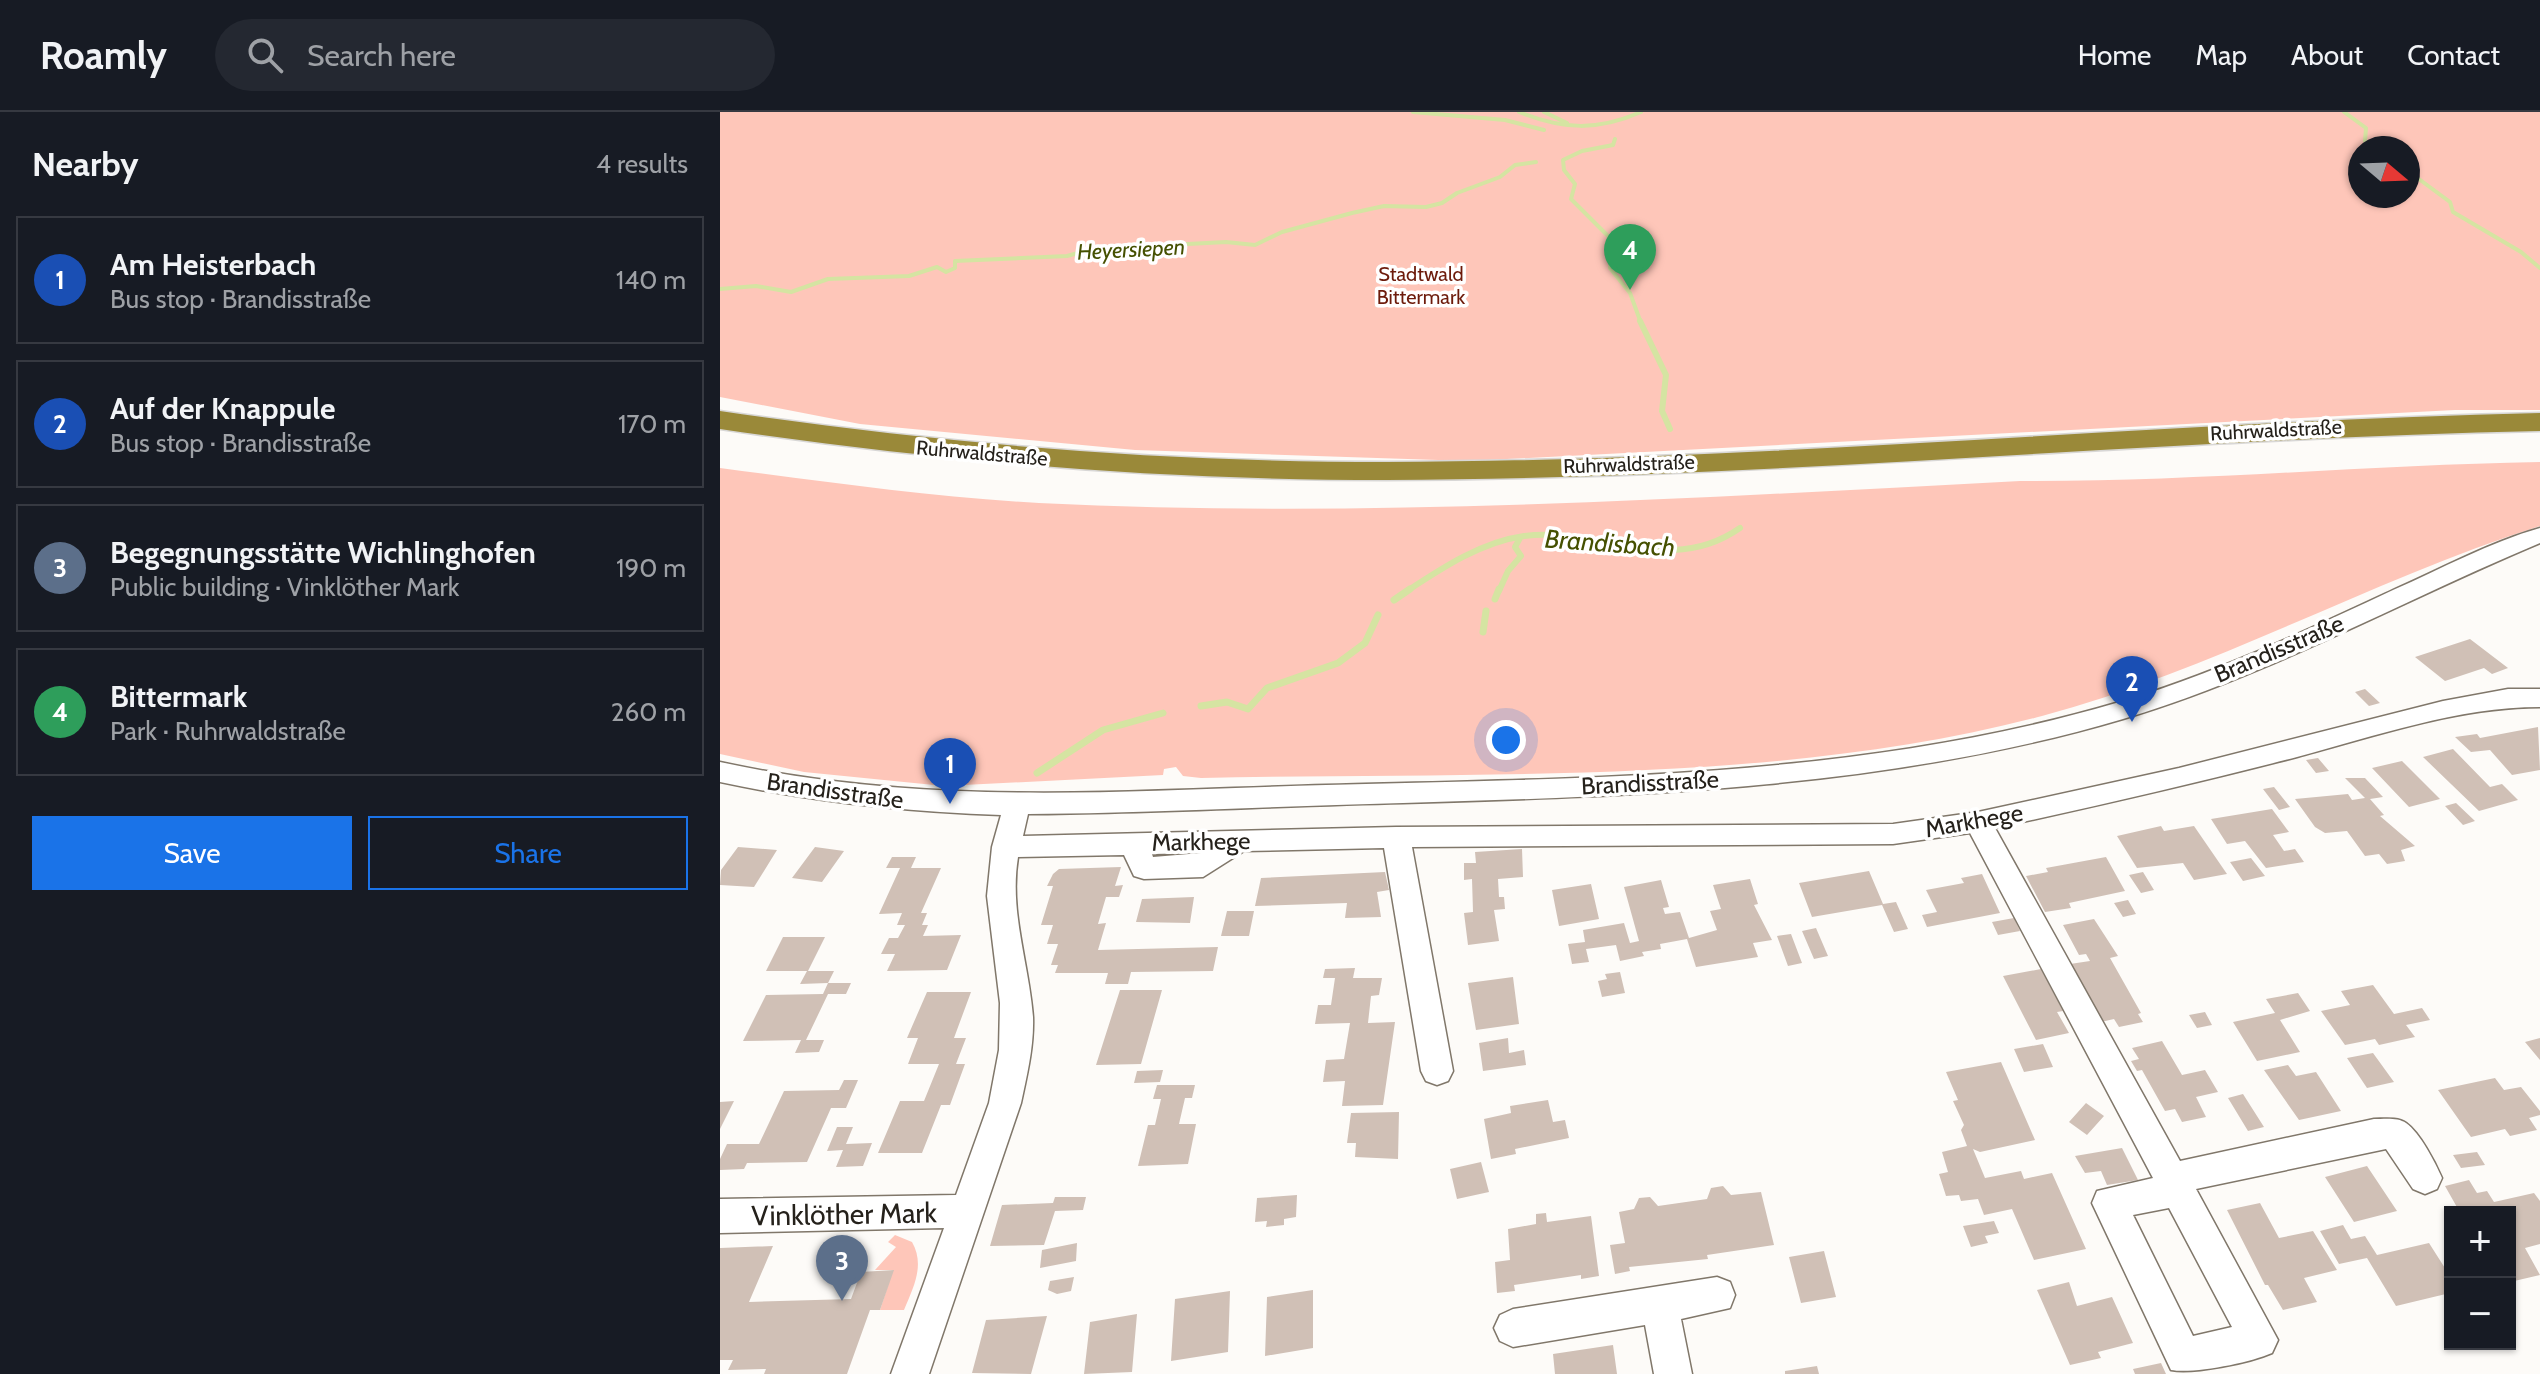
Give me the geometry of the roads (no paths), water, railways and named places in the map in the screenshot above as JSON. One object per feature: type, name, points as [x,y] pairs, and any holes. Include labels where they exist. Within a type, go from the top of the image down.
[{"type":"highway","name":"Ruhrwaldstraße","points":[[720,420],[840,439],[1031,458],[1227,468],[1401,470],[1615,466],[2288,429],[2540,422]]},
{"type":"highway","points":[[720,446],[868,468],[1011,480],[1222,491],[1374,493],[1589,489],[2297,451],[2540,445]]},
{"type":"street","name":"Brandisstraße","points":[[720,772],[792,787],[879,799],[1017,806],[1627,785],[1800,774],[1939,753],[2035,734],[2180,691],[2540,535]]},
{"type":"street","name":"Markhege","points":[[1006,847],[1133,843],[1144,868],[1203,866],[1238,841],[1396,837],[1859,837],[1978,822],[2179,778],[2443,710],[2508,698],[2540,698]]},
{"type":"street","points":[[910,1374],[1005,1103],[1014,1063],[1017,1017],[1002,936],[1000,895],[1006,847],[1017,806]]},
{"type":"street","points":[[1978,822],[2173,1185],[2259,1340],[2184,1357],[2109,1203],[2173,1185],[2374,1134],[2395,1134],[2425,1178]]},
{"type":"street","points":[[1396,837],[1437,1071]]},
{"type":"street","name":"Vinklöther Mark","points":[[720,1216],[967,1211]]},
{"type":"street","points":[[1513,1328],[1717,1295]]},
{"type":"street","points":[[1660,1305],[1673,1374]]},
{"type":"waterway","points":[[1413,112],[1505,120],[1544,130]]},
{"type":"waterway","points":[[1519,112],[1551,122],[1580,126],[1610,123],[1641,112]]},
{"type":"waterway","points":[[1544,112],[1567,123]]},
{"type":"waterway","points":[[2344,112],[2366,128],[2365,136]]},
{"type":"waterway","name":"Brandisbach","points":[[1615,139],[1613,145],[1582,151],[1563,160],[1564,170],[1575,184],[1571,199],[1613,241],[1610,268],[1630,293],[1641,323]]},
{"type":"waterway","name":"Heyersiepen","points":[[720,289],[756,286],[791,292],[828,279],[909,276],[937,267],[946,272],[955,268],[955,261],[1067,256],[1089,250],[1115,253],[1130,247],[1226,242],[1255,245],[1282,232],[1352,213],[1384,206],[1426,207],[1442,203],[1457,193],[1500,177],[1515,165],[1536,162]]},
{"type":"waterway","points":[[2420,180],[2450,202],[2453,212],[2521,252],[2540,268]]},
{"type":"waterway","name":"Brandisbach","points":[[1640,321],[1666,375],[1662,411],[1670,429]]},
{"type":"waterway","name":"Brandisbach","points":[[1408,590],[1477,550],[1508,539],[1552,535],[1660,550],[1687,549],[1713,542],[1740,528]]},
{"type":"waterway","points":[[1499,591],[1508,571],[1521,556],[1515,547],[1520,538]]},
{"type":"waterway","points":[[1495,599],[1499,589]]},
{"type":"waterway","name":"Brandisbach","points":[[1394,600],[1408,590]]},
{"type":"waterway","points":[[1483,632],[1486,611]]},
{"type":"waterway","points":[[1201,706],[1227,702],[1248,709],[1267,688],[1338,663],[1365,643],[1378,615]]},
{"type":"waterway","points":[[1037,773],[1103,730],[1163,713]]},
{"type":"place","name":"Bittermark","points":[[1630,290]]},
{"type":"place","name":"Auf der Knappule","points":[[2132,722]]},
{"type":"place","name":"Am Heisterbach","points":[[950,804]]},
{"type":"place","name":"Begegnungsstätte Wichlinghofen","points":[[842,1301]]},
{"type":"park label","name":"Stadtwald Bittermark","points":[[1421,286]]}]
